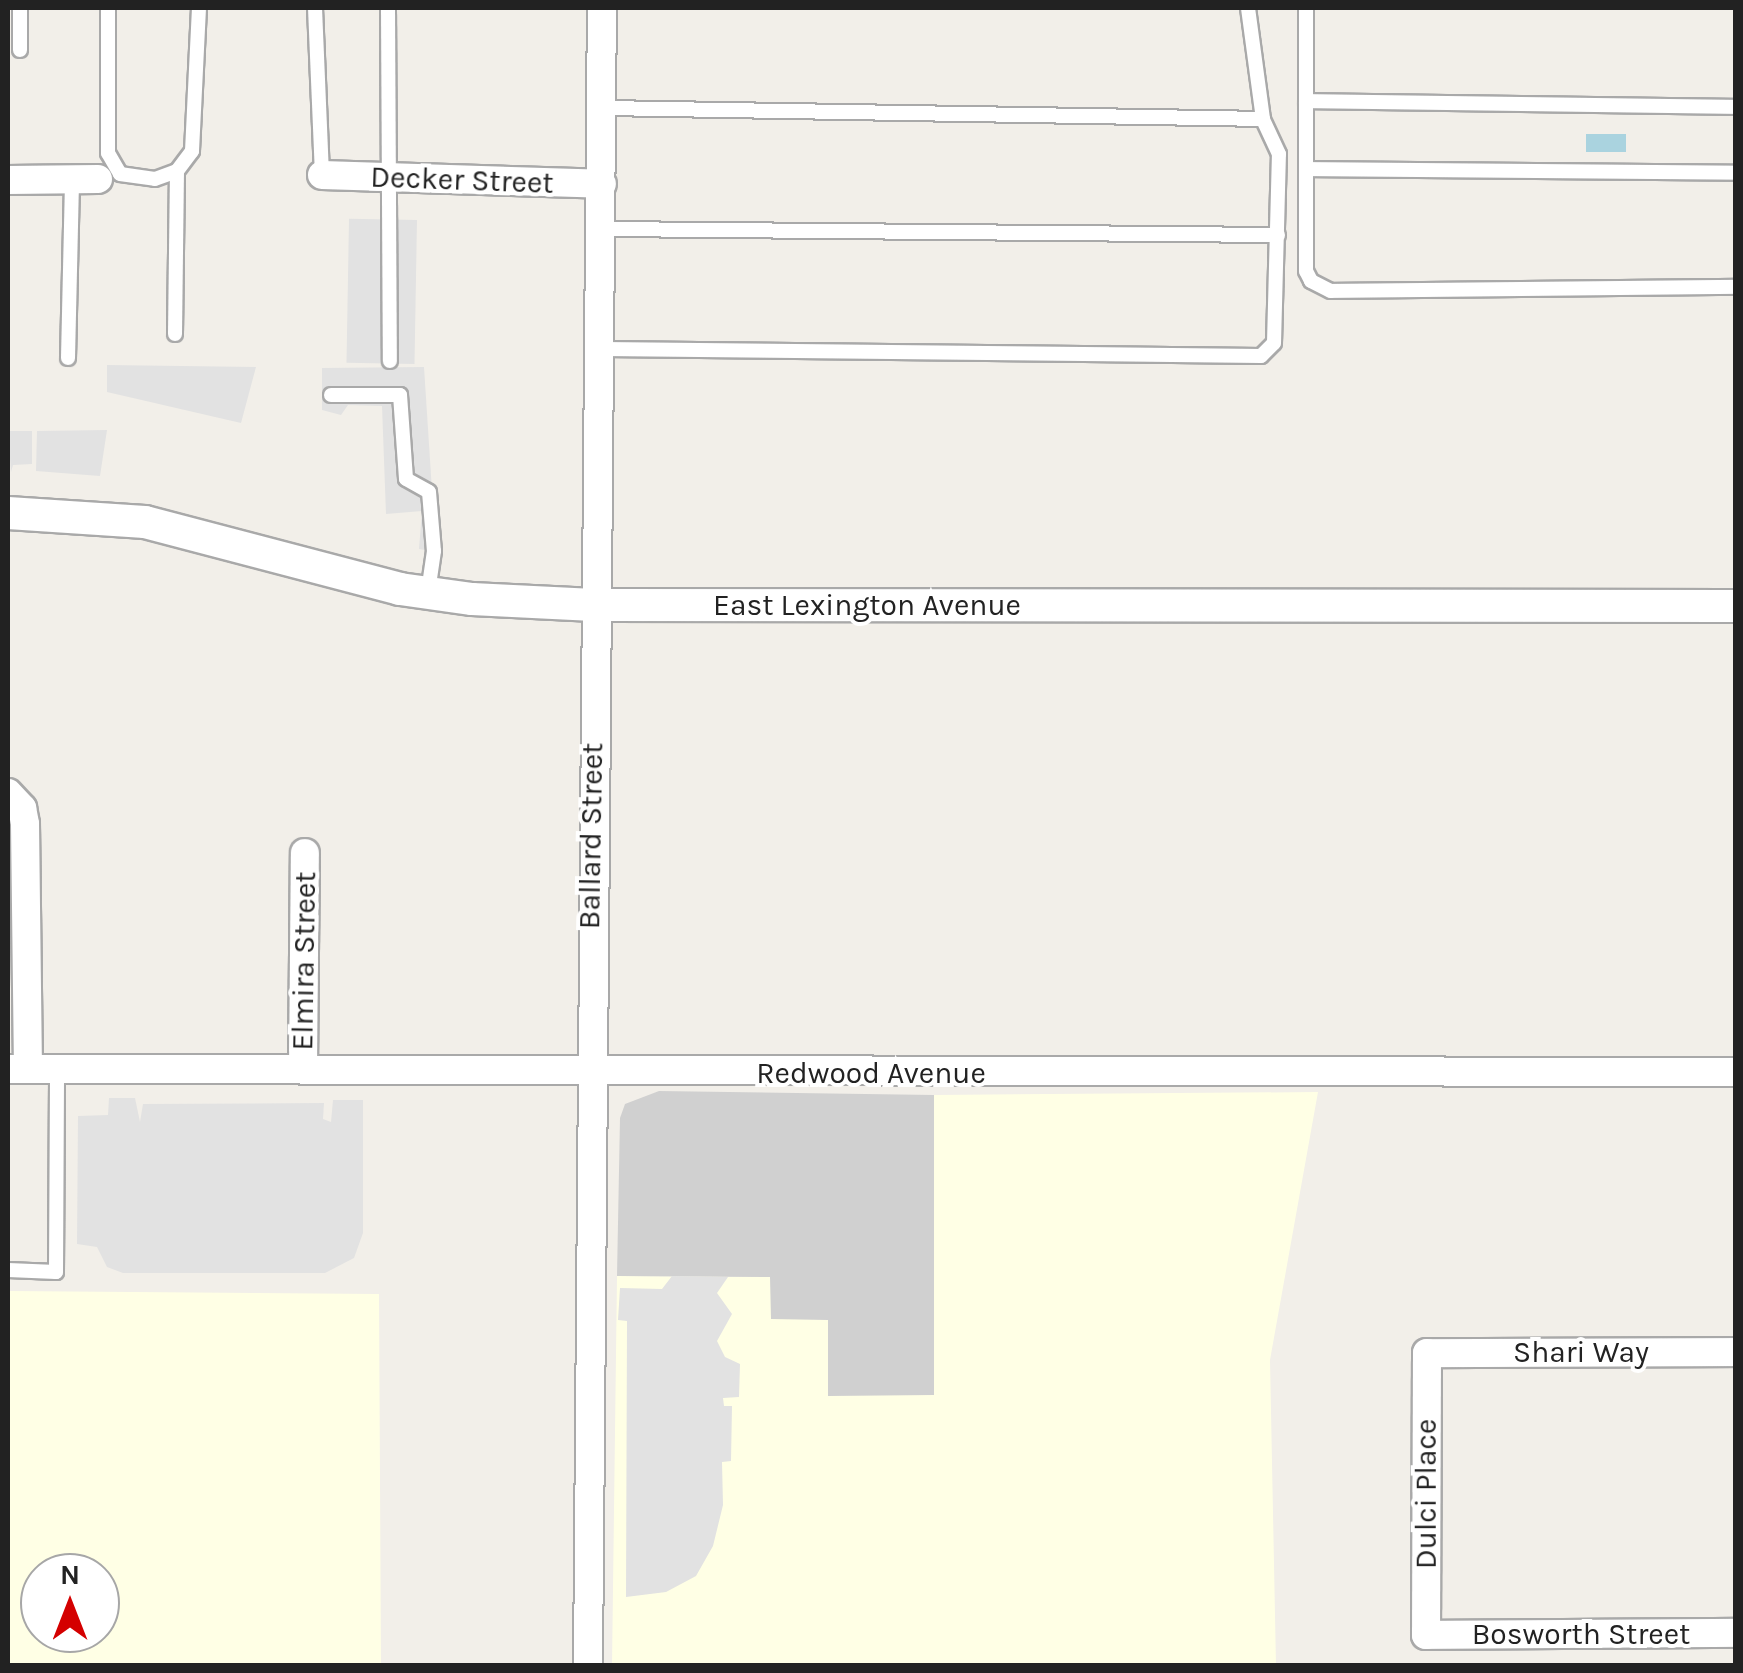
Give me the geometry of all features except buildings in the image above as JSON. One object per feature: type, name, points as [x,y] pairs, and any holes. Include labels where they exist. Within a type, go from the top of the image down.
[{"type":"street","name":"Ballard Street","points":[[588,1666],[589,1072],[594,605],[603,350],[602,8]]},
{"type":"street","name":"Decker Street","points":[[322,175],[602,184]]},
{"type":"street","points":[[8,180],[85,180]]},
{"type":"street","name":"East Lexington Avenue","points":[[8,512],[145,522],[428,593],[594,605],[1736,606]]},
{"type":"street","points":[[8,793],[22,808],[25,824],[18,1069]]},
{"type":"street","name":"Elmira Street","points":[[303,1068],[305,853]]},
{"type":"street","name":"Redwood Avenue","points":[[18,1069],[1736,1072]]},
{"type":"street","name":"Shari Way","points":[[1427,1353],[1736,1352]]},
{"type":"street","name":"Dulci Place","points":[[1426,1635],[1427,1353]]},
{"type":"street","name":"Bosworth Street","points":[[1426,1635],[1736,1634]]},
{"type":"lane","points":[[20,8],[20,50]]},
{"type":"lane","points":[[108,8],[112,165],[133,178],[177,171]]},
{"type":"lane","points":[[175,334],[177,171],[198,128],[198,8]]},
{"type":"lane","points":[[315,8],[322,175]]},
{"type":"lane","points":[[388,8],[390,361]]},
{"type":"lane","points":[[603,350],[1261,356],[1274,342],[1279,154],[1263,118],[1248,8]]},
{"type":"lane","points":[[1306,8],[1306,271],[1331,291],[1736,287]]},
{"type":"lane","points":[[1306,101],[1736,108]]},
{"type":"lane","points":[[603,108],[1263,118]]},
{"type":"lane","points":[[1306,169],[1736,173]]},
{"type":"lane","points":[[68,358],[85,180]]},
{"type":"lane","points":[[602,228],[1278,235]]},
{"type":"lane","points":[[331,396],[400,395],[406,479],[429,492],[434,551],[428,593]]},
{"type":"lane","points":[[8,1270],[56,1272],[57,1070]]},
{"type":"shaded area","points":[[349,219],[417,220],[414,364],[346,363]]},
{"type":"shaded area","points":[[107,365],[256,367],[241,423],[107,392]]},
{"type":"shaded area","points":[[424,367],[436,552],[419,549],[422,511],[386,514],[382,406],[348,405],[341,415],[322,410],[322,368]]},
{"type":"shaded area","points":[[107,430],[100,476],[36,471],[37,431]]},
{"type":"shaded area","points":[[8,431],[32,431],[32,464],[13,465],[11,472]]},
{"type":"shaded area","points":[[659,1091],[934,1095],[934,1395],[828,1396],[828,1320],[771,1319],[770,1277],[617,1276],[620,1118],[625,1104]]},
{"type":"shaded area","points":[[1318,1092],[1270,1360],[1276,1665],[612,1666],[617,1276],[771,1277],[934,1394],[934,1095]]},
{"type":"shaded area","points":[[109,1098],[135,1098],[140,1122],[143,1104],[324,1103],[323,1119],[331,1122],[333,1100],[363,1100],[363,1233],[354,1258],[325,1273],[123,1273],[107,1267],[97,1247],[77,1244],[78,1116],[108,1115]]},
{"type":"shaded area","points":[[672,1276],[728,1277],[717,1293],[732,1314],[717,1341],[725,1357],[740,1364],[739,1397],[723,1398],[724,1406],[732,1406],[731,1461],[722,1462],[723,1505],[713,1546],[696,1576],[666,1592],[626,1597],[627,1321],[618,1320],[620,1288],[662,1289]]},
{"type":"shaded area","points":[[8,1291],[379,1294],[381,1665],[8,1665]]},
{"type":"water","points":[[1586,134],[1626,134],[1626,152],[1586,152]]}]
